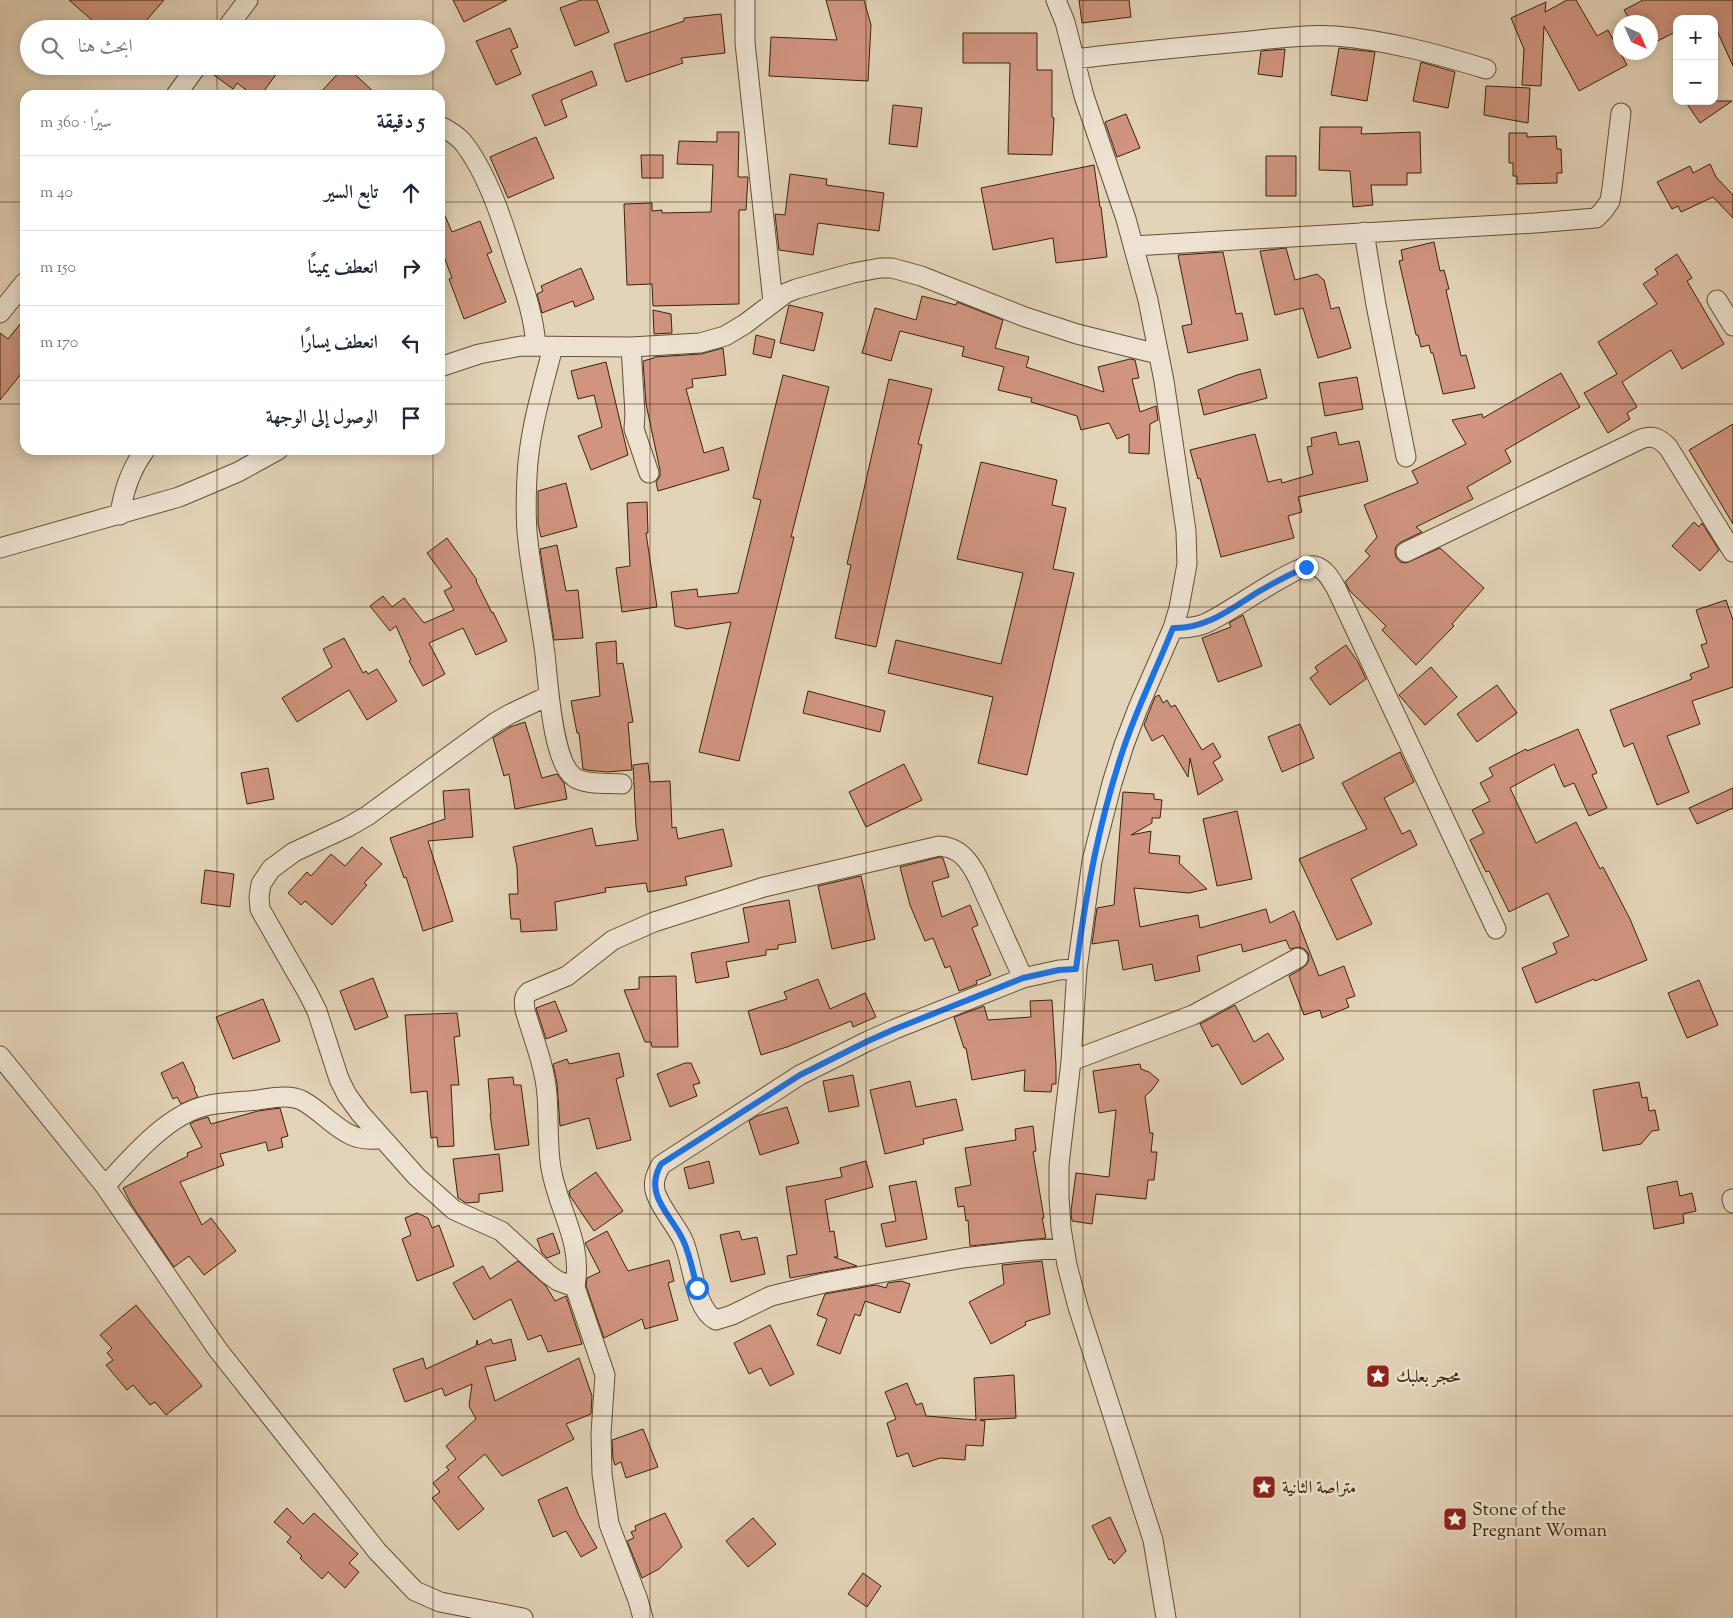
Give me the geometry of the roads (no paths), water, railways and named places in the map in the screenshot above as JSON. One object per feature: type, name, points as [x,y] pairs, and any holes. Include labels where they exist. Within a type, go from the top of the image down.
[{"type":"street","points":[[233,20],[248,0]]},
{"type":"street","points":[[745,0],[745,43],[773,302]]},
{"type":"street","points":[[1056,0],[1066,22],[1084,96],[1126,219],[1148,300],[1164,380],[1186,531],[1187,564],[1184,589],[1173,628],[1138,708],[1112,784],[1092,861],[1076,969],[1071,1061],[1059,1165],[1059,1197],[1067,1265],[1078,1307],[1153,1540],[1166,1618]]},
{"type":"street","points":[[1075,60],[1189,46],[1334,36],[1421,51],[1486,69]]},
{"type":"street","points":[[180,90],[191,75]]},
{"type":"street","points":[[1133,246],[1596,218],[1610,201],[1621,113]]},
{"type":"street","points":[[445,129],[461,140],[471,154],[503,221],[534,320],[545,346],[537,406],[530,438],[527,475],[528,541],[545,654],[548,696],[562,756],[573,777],[585,782],[622,784]]},
{"type":"street","points":[[1364,232],[1379,324],[1406,457]]},
{"type":"street","points":[[445,365],[479,354],[521,346],[631,347],[700,343],[725,336],[796,288],[868,269],[880,268],[892,268],[920,276],[1025,318],[1077,334],[1158,354]]},
{"type":"street","points":[[0,313],[20,288]]},
{"type":"street","points":[[1717,300],[1733,326]]},
{"type":"street","points":[[631,347],[635,414],[634,429],[649,473]]},
{"type":"street","points":[[1406,552],[1649,436],[1656,437],[1668,447],[1733,552]]},
{"type":"street","points":[[120,515],[127,484],[142,455]]},
{"type":"street","points":[[0,548],[120,515],[192,492],[238,472],[269,455]]},
{"type":"street","points":[[1173,628],[1205,624],[1275,582],[1306,567],[1314,566],[1328,575],[1336,588],[1496,929]]},
{"type":"street","points":[[548,696],[496,722],[367,816],[294,852],[271,870],[261,884],[259,897],[260,908],[317,1011],[339,1080],[360,1113],[417,1178],[454,1210],[501,1231],[548,1274],[558,1281],[575,1287]]},
{"type":"street","points":[[642,1618],[638,1600],[609,1524],[602,1474],[601,1433],[605,1375],[575,1287],[578,1263],[575,1244],[551,1168],[545,1077],[525,1010],[525,996],[567,976],[613,940],[654,922],[764,887],[938,846],[948,846],[954,849],[969,862],[1023,978]]},
{"type":"street","points":[[1071,1061],[1193,1015],[1298,958]]},
{"type":"street","points":[[1064,1248],[963,1258],[824,1283],[771,1296],[723,1319],[716,1320],[710,1317],[701,1303],[683,1240],[661,1203],[654,1184],[661,1164],[800,1075],[895,1029],[1023,978],[1059,970],[1076,969]]},
{"type":"street","points":[[0,1056],[105,1186],[218,1350],[377,1551],[415,1591],[440,1602],[523,1618]]},
{"type":"street","points":[[105,1186],[145,1144],[182,1115],[205,1106],[294,1097],[309,1105],[341,1130],[357,1138],[370,1141],[382,1138]]},
{"type":"place","name":"محجر بعلبك","points":[[1378,1376]]},
{"type":"place","name":"متراصة الثانية","points":[[1264,1487]]},
{"type":"place","name":"Stone of the Pregnant Woman","points":[[1455,1519]]}]
